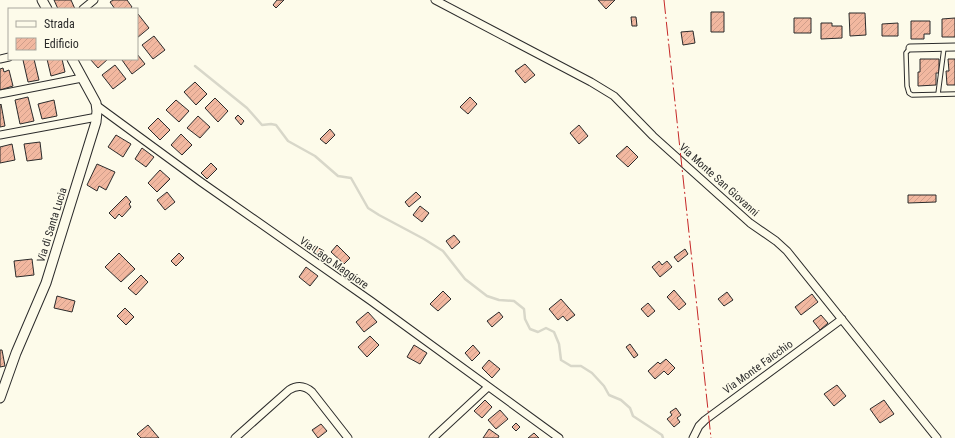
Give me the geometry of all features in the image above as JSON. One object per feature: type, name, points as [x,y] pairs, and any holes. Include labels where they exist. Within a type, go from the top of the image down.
[{"type":"street","points":[[85,8],[94,0]]},
{"type":"street","name":"Via Monte San Giovanni","points":[[435,0],[598,85],[611,94],[653,136],[750,223],[776,241],[787,251],[937,438]]},
{"type":"street","points":[[910,48],[955,47]]},
{"type":"street","name":"Via di Santa Lucia","points":[[0,398],[16,353],[54,261],[97,117],[96,105],[73,60]]},
{"type":"street","points":[[0,94],[82,78]]},
{"type":"street","name":"Via Lago Maggiore","points":[[96,105],[201,182],[559,438]]},
{"type":"street","points":[[0,135],[97,117]]},
{"type":"street","name":"Via Monte Faicchio","points":[[693,438],[699,426],[705,420],[842,319]]},
{"type":"street","points":[[236,438],[289,390],[293,387],[301,386],[312,392],[348,438]]},
{"type":"street","points":[[433,438],[488,387]]},
{"type":"lane","points":[[938,94],[945,47]]},
{"type":"lane","points":[[910,48],[906,53],[908,92],[912,95],[955,94]]},
{"type":"building","points":[[54,0],[71,0],[75,8],[58,8]]},
{"type":"building","points":[[113,0],[127,0],[132,7],[114,8],[110,2]]},
{"type":"building","points":[[277,0],[284,0],[276,8],[273,5]]},
{"type":"building","points":[[598,0],[615,0],[606,9]]},
{"type":"building","points":[[711,12],[724,12],[724,32],[711,32]]},
{"type":"building","points":[[849,13],[865,13],[866,35],[850,36]]},
{"type":"building","points":[[138,14],[149,28],[138,37]]},
{"type":"building","points":[[631,17],[636,17],[637,26],[632,26]]},
{"type":"building","points":[[794,18],[811,18],[811,33],[794,33]]},
{"type":"building","points":[[955,18],[955,37],[942,37],[942,19]]},
{"type":"building","points":[[911,21],[930,21],[930,34],[924,34],[924,39],[911,39]]},
{"type":"building","points":[[821,23],[832,23],[832,26],[842,26],[842,38],[821,39]]},
{"type":"building","points":[[898,23],[898,36],[882,36],[882,24]]},
{"type":"building","points":[[693,31],[695,43],[683,45],[681,32]]},
{"type":"building","points":[[154,36],[165,50],[153,59],[142,45]]},
{"type":"building","points":[[138,55],[145,64],[132,74],[122,60],[138,60]]},
{"type":"building","points":[[920,59],[939,59],[939,73],[936,73],[936,85],[918,86]]},
{"type":"building","points":[[948,59],[955,59],[955,85],[947,85],[946,71],[949,71]]},
{"type":"building","points":[[23,60],[34,60],[39,80],[28,82]]},
{"type":"building","points":[[47,60],[62,60],[65,72],[51,76]]},
{"type":"building","points":[[91,60],[107,60],[98,68]]},
{"type":"building","points":[[525,64],[535,75],[525,83],[515,71]]},
{"type":"building","points":[[115,65],[126,79],[113,89],[102,75]]},
{"type":"building","points":[[3,68],[4,72],[9,70],[13,86],[0,90],[0,69]]},
{"type":"building","points":[[195,82],[207,94],[196,105],[184,92]]},
{"type":"building","points":[[28,97],[34,121],[20,124],[15,100]]},
{"type":"building","points":[[470,97],[477,104],[468,114],[460,107]]},
{"type":"building","points":[[215,98],[228,111],[218,122],[205,108]]},
{"type":"building","points":[[54,100],[57,116],[42,119],[38,104]]},
{"type":"building","points":[[176,100],[189,111],[179,122],[166,110]]},
{"type":"building","points":[[1,104],[5,126],[0,127],[0,105]]},
{"type":"building","points":[[238,115],[244,121],[241,125],[235,118]]},
{"type":"building","points":[[198,116],[210,127],[200,138],[187,128]]},
{"type":"building","points":[[158,118],[170,130],[160,140],[148,128]]},
{"type":"building","points":[[579,125],[588,136],[579,144],[570,133]]},
{"type":"building","points":[[330,129],[335,135],[326,144],[320,139]]},
{"type":"building","points":[[181,134],[192,145],[182,155],[171,145]]},
{"type":"building","points":[[116,135],[131,144],[123,157],[108,147]]},
{"type":"building","points":[[40,142],[42,159],[27,161],[24,144]]},
{"type":"building","points":[[12,144],[15,160],[0,163],[0,147]]},
{"type":"building","points":[[627,146],[638,157],[628,167],[616,156]]},
{"type":"building","points":[[142,148],[154,157],[146,167],[135,159]]},
{"type":"building","points":[[211,163],[217,169],[207,179],[201,173]]},
{"type":"building","points":[[97,164],[115,172],[106,190],[99,186],[97,191],[87,185]]},
{"type":"building","points":[[160,170],[170,179],[157,192],[148,183]]},
{"type":"building","points":[[167,192],[175,202],[165,210],[157,200]]},
{"type":"building","points":[[416,192],[421,197],[409,207],[405,202]]},
{"type":"building","points":[[908,195],[936,195],[936,202],[908,203]]},
{"type":"building","points":[[126,196],[131,202],[129,204],[131,207],[122,217],[119,214],[115,219],[109,213]]},
{"type":"building","points":[[420,206],[429,213],[422,222],[413,215]]},
{"type":"building","points":[[454,235],[460,242],[452,249],[446,241]]},
{"type":"building","points":[[337,245],[350,258],[344,264],[331,252]]},
{"type":"building","points":[[315,246],[324,251],[320,256],[312,250]]},
{"type":"building","points":[[685,249],[688,254],[678,262],[674,257]]},
{"type":"building","points":[[119,253],[135,269],[121,282],[105,267]]},
{"type":"building","points":[[179,253],[184,258],[176,266],[171,261]]},
{"type":"building","points":[[32,259],[34,275],[16,277],[14,261]]},
{"type":"building","points":[[659,261],[662,265],[667,261],[672,267],[660,277],[652,267]]},
{"type":"building","points":[[306,267],[318,276],[310,286],[299,277]]},
{"type":"building","points":[[141,275],[148,282],[136,295],[128,288]]},
{"type":"building","points":[[674,290],[686,304],[679,310],[667,297]]},
{"type":"building","points":[[443,291],[451,299],[438,311],[430,304]]},
{"type":"building","points":[[727,292],[733,300],[724,306],[718,299]]},
{"type":"building","points":[[812,294],[818,302],[801,315],[795,307]]},
{"type":"building","points":[[57,296],[75,301],[72,312],[54,308]]},
{"type":"building","points":[[561,299],[575,315],[567,321],[563,316],[558,320],[549,309]]},
{"type":"building","points":[[648,303],[655,311],[648,317],[641,309]]},
{"type":"building","points":[[125,308],[134,317],[126,325],[117,316]]},
{"type":"building","points":[[368,312],[377,322],[364,332],[356,322]]},
{"type":"building","points":[[499,312],[503,317],[492,327],[487,321]]},
{"type":"building","points":[[821,315],[828,323],[820,330],[813,321]]},
{"type":"building","points":[[370,336],[379,345],[367,357],[358,347]]},
{"type":"building","points":[[630,344],[638,355],[634,358],[626,347]]},
{"type":"building","points":[[414,345],[427,353],[420,364],[407,357]]},
{"type":"building","points":[[473,345],[480,353],[472,361],[465,353]]},
{"type":"building","points":[[0,350],[2,350],[5,366],[0,367]]},
{"type":"building","points":[[666,359],[675,368],[668,375],[664,371],[655,379],[648,371],[658,362],[660,364]]},
{"type":"building","points":[[489,360],[500,369],[492,378],[482,368]]},
{"type":"building","points":[[837,385],[846,396],[834,406],[824,394]]},
{"type":"building","points":[[485,400],[492,407],[482,418],[474,411]]},
{"type":"building","points":[[884,400],[894,414],[880,423],[870,409]]},
{"type":"building","points":[[676,408],[681,415],[677,418],[680,422],[674,427],[667,419],[672,415],[670,412]]},
{"type":"building","points":[[500,410],[508,419],[496,429],[488,420]]},
{"type":"building","points":[[516,423],[520,427],[516,431],[512,427]]},
{"type":"building","points":[[321,424],[327,431],[318,438],[312,430]]},
{"type":"building","points":[[148,425],[159,438],[141,438],[137,434]]},
{"type":"building","points":[[489,429],[499,436],[498,438],[483,438]]},
{"type":"building","points":[[534,433],[539,438],[528,438]]},
{"type":"waterway","points":[[195,66],[247,108],[262,125],[276,125],[288,141],[315,156],[338,176],[351,178],[368,208],[443,251],[465,279],[487,296],[499,300],[514,301],[524,309],[525,319],[530,329],[538,332],[546,328],[554,332],[559,344],[561,360],[571,366],[581,366],[592,373],[604,386],[609,395],[621,400],[630,408],[633,416],[662,435],[663,438]]},
{"type":"power","points":[[664,0],[711,438]]}]
